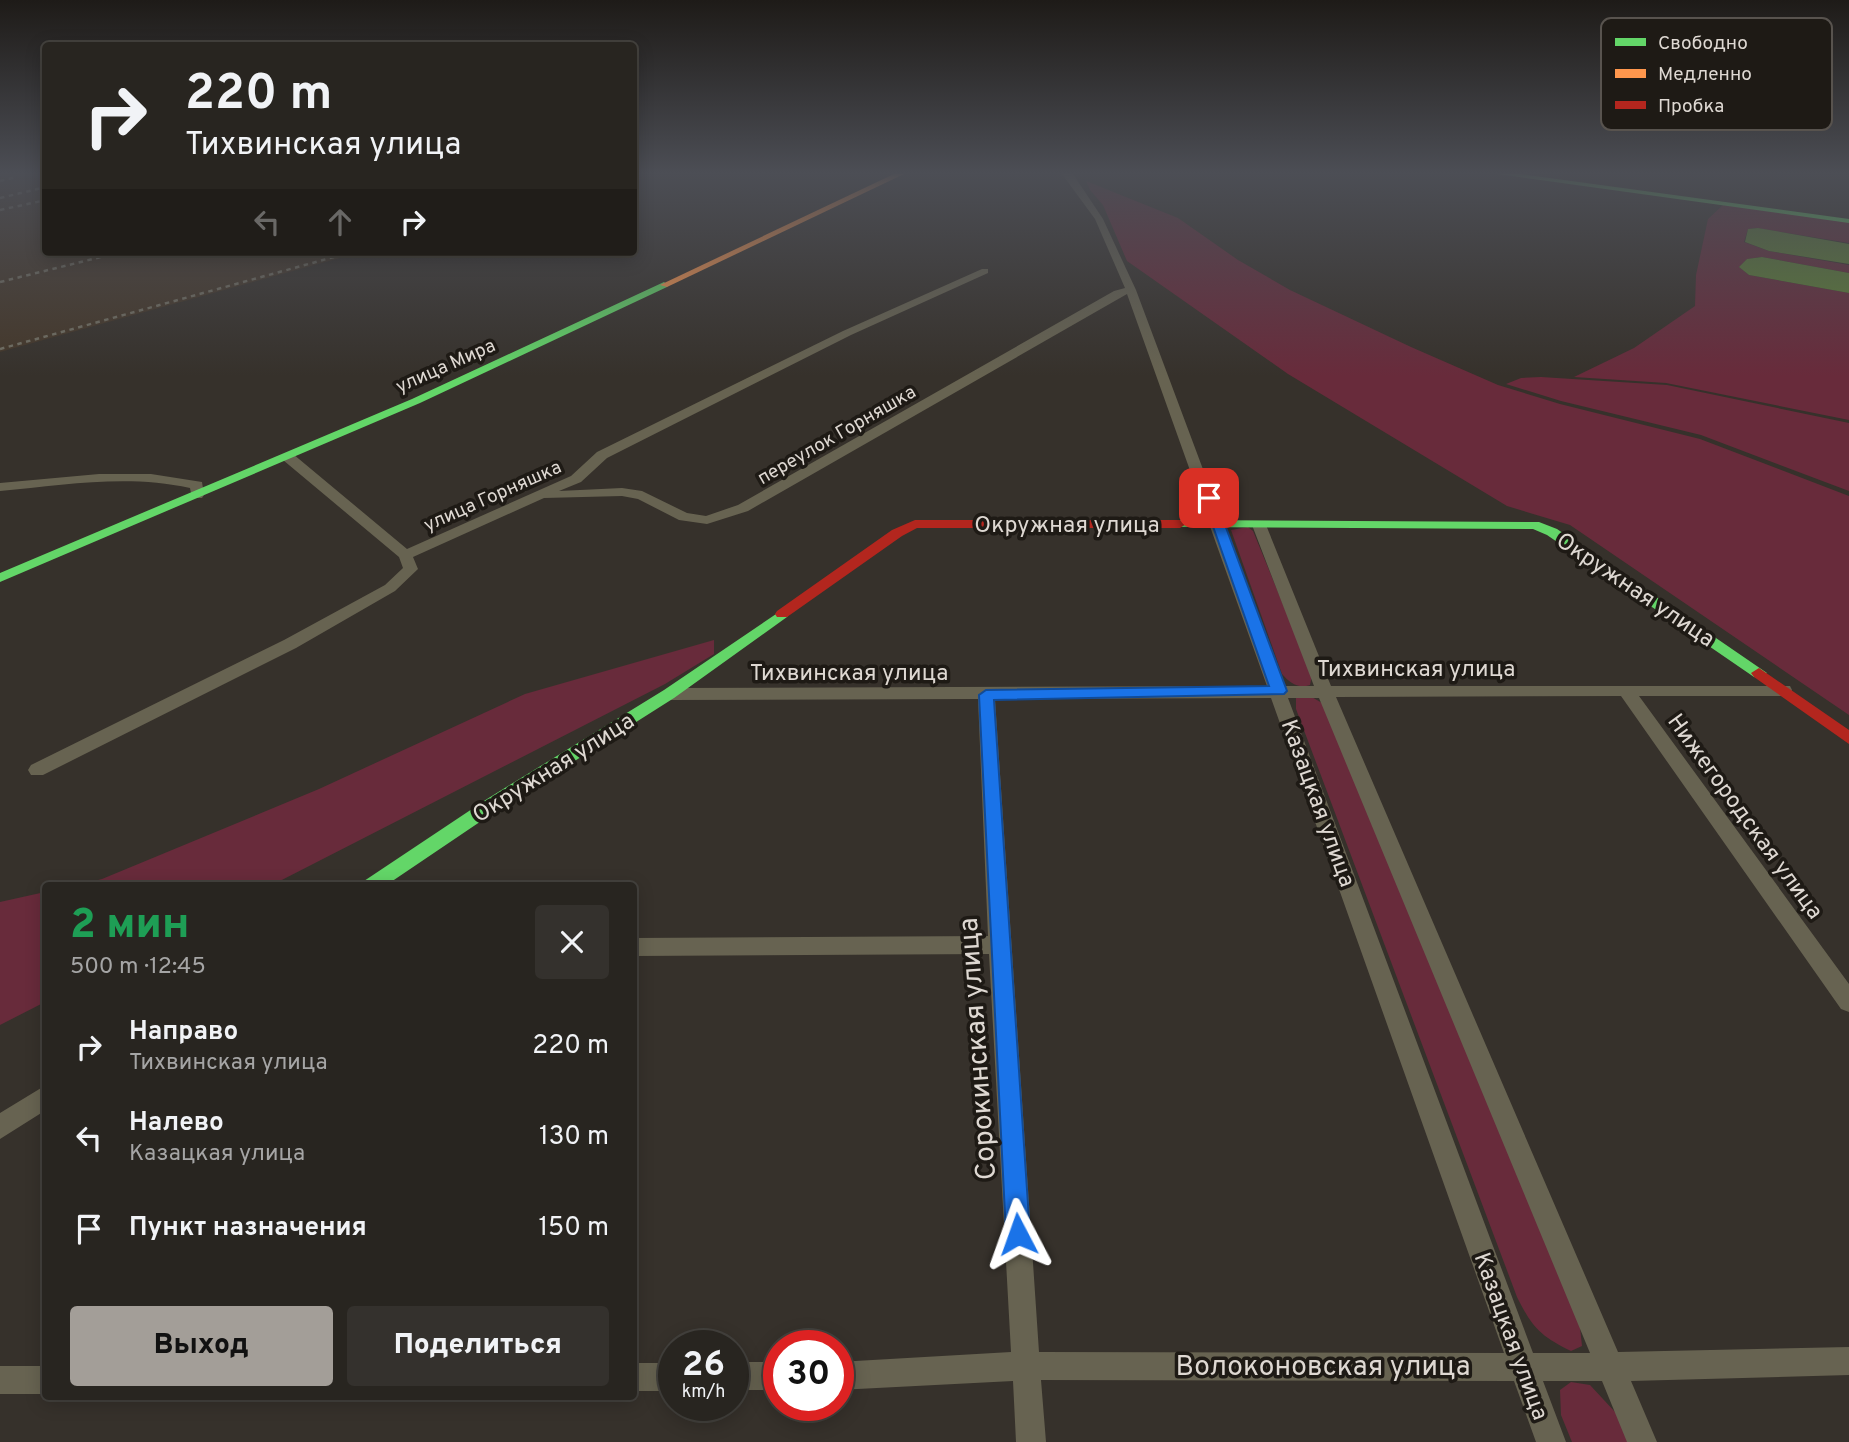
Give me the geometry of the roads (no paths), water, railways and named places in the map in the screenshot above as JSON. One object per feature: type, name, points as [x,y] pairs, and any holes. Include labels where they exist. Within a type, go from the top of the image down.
[{"type":"street","name":"улица Мира","points":[[0,578],[288,457],[512,358],[759,241]]},
{"type":"street","name":"Казацкая улица","points":[[1108,241],[1131,290],[1219,524],[1551,1442]]},
{"type":"street","name":"улица Горняшка","points":[[37,769],[244,667],[390,588],[411,569],[405,555],[542,496],[576,479],[602,455],[847,333],[985,271]]},
{"type":"street","name":"переулок Горняшка","points":[[542,496],[622,492],[642,495],[684,517],[707,520],[743,508],[1118,293],[1131,290]]},
{"type":"street","points":[[288,457],[405,555]]},
{"type":"street","points":[[0,487],[96,478],[182,481],[197,485],[197,495]]},
{"type":"street","name":"Окружная улица","points":[[376,882],[669,694],[897,533],[915,524],[1535,525],[1552,532],[1784,690],[1849,738]]},
{"type":"street","name":"Казацкая улица","points":[[1259,525],[1324,690],[1642,1442]]},
{"type":"street","name":"Тихвинская улица","points":[[669,694],[986,695],[1324,690],[1784,690]]},
{"type":"street","name":"Нижегородская улица","points":[[1627,692],[1849,1002]]},
{"type":"street","name":"Сорокинская улица","points":[[986,695],[1031,1442]]},
{"type":"street","points":[[637,947],[999,945]]},
{"type":"street","points":[[0,1127],[42,1099]]},
{"type":"street","name":"Волоконовская улица","points":[[854,1375],[1026,1366],[1522,1364],[1610,1367],[1849,1361]]},
{"type":"street","points":[[637,1377],[658,1377]]},
{"type":"street","points":[[0,1380],[42,1380]]},
{"type":"railway","points":[[0,282],[105,256]]},
{"type":"railway","points":[[0,349],[337,256]]}]
